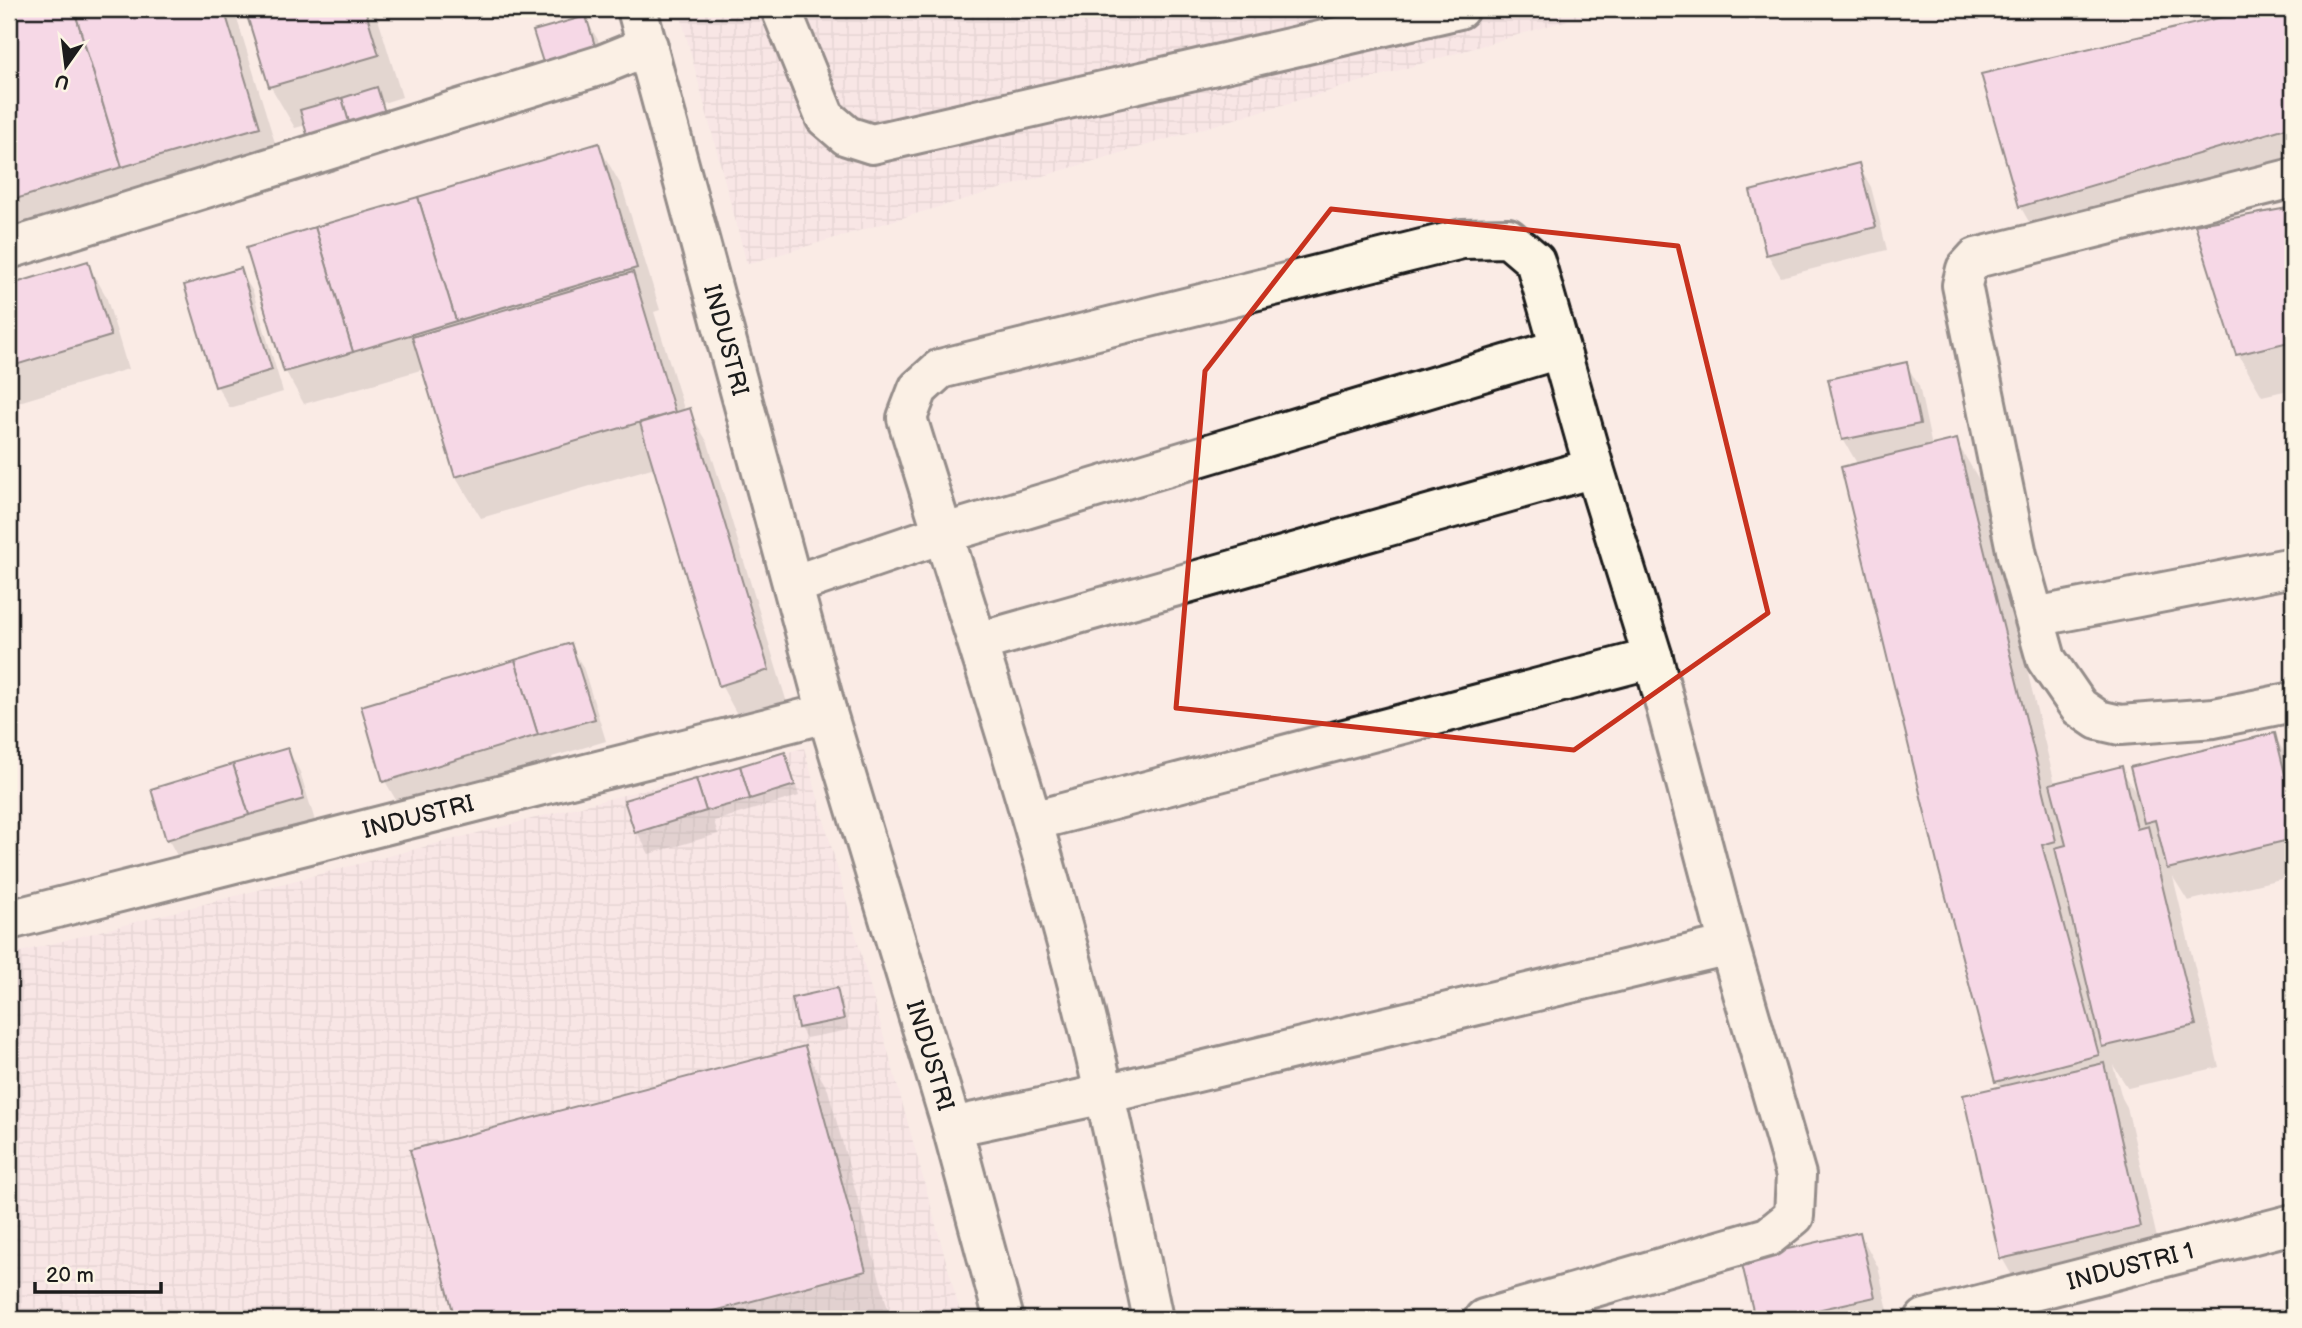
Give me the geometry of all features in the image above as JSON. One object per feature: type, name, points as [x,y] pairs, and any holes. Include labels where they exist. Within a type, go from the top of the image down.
[{"type":"lane","name":"INDUSTRI","points":[[637,9],[827,713],[952,1127],[1004,1319]]},
{"type":"lane","points":[[780,9],[825,117],[847,136],[872,144],[1459,9]]},
{"type":"lane","points":[[9,249],[588,69],[648,46]]},
{"type":"lane","points":[[2293,178],[1976,258],[1966,269],[1962,285],[2017,555],[2046,659],[2079,707],[2098,720],[2120,725],[2214,718],[2293,702]]},
{"type":"lane","points":[[1153,1319],[1105,1094],[1033,821],[907,418],[918,389],[940,369],[1462,239],[1508,238],[1535,261],[1594,468],[1653,658],[1729,945],[1796,1175],[1794,1216],[1768,1237],[1484,1319]]},
{"type":"lane","points":[[793,584],[942,534],[1559,349]]},
{"type":"lane","points":[[979,642],[1594,468]]},
{"type":"lane","points":[[2035,617],[2293,567]]},
{"type":"lane","points":[[1033,821],[1653,658]]},
{"type":"lane","name":"INDUSTRI","points":[[9,920],[827,713]]},
{"type":"lane","points":[[952,1127],[1105,1094],[1729,945]]},
{"type":"lane","name":"INDUSTRI 1","points":[[1925,1319],[2293,1224]]},
{"type":"highlighted area","points":[[1331,209],[1678,246],[1768,613],[1574,750],[1176,708],[1205,371]]},
{"type":"shaded area","points":[[679,9],[1605,9],[747,264]]},
{"type":"shaded area","points":[[804,748],[962,1319],[9,1319],[9,955]]},
{"type":"building","points":[[9,9],[74,9],[122,167],[9,201]]},
{"type":"building","points":[[74,9],[224,9],[260,127],[122,167]]},
{"type":"building","points":[[245,9],[365,9],[379,55],[269,87]]},
{"type":"building","points":[[2256,9],[2292,9],[2293,126],[2019,207],[1981,74]]},
{"type":"building","points":[[586,16],[599,59],[547,75],[533,31]]},
{"type":"building","points":[[377,87],[390,129],[354,140],[342,98]]},
{"type":"building","points":[[342,98],[354,140],[312,152],[300,110]]},
{"type":"building","points":[[599,143],[637,268],[456,321],[418,197]]},
{"type":"building","points":[[1859,163],[1876,227],[1766,255],[1750,191]]},
{"type":"building","points":[[418,197],[456,321],[353,352],[315,227]]},
{"type":"building","points":[[2293,207],[2293,341],[2236,355],[2195,225]]},
{"type":"building","points":[[315,227],[353,352],[284,372],[246,248]]},
{"type":"building","points":[[88,261],[111,336],[9,367],[9,285]]},
{"type":"building","points":[[241,268],[272,370],[215,387],[184,285]]},
{"type":"building","points":[[633,272],[675,412],[455,477],[412,337]]},
{"type":"building","points":[[1907,362],[1920,424],[1842,440],[1828,379]]},
{"type":"building","points":[[690,408],[769,670],[719,686],[640,423]]},
{"type":"building","points":[[1957,439],[2056,841],[2042,845],[2099,1055],[1995,1082],[1937,863],[1841,467]]},
{"type":"building","points":[[571,643],[595,719],[538,735],[515,660]]},
{"type":"building","points":[[515,660],[538,735],[383,782],[361,706]]},
{"type":"building","points":[[2275,733],[2293,807],[2293,839],[2167,869],[2155,820],[2144,823],[2130,767]]},
{"type":"building","points":[[288,748],[304,799],[249,815],[233,764]]},
{"type":"building","points":[[785,752],[795,785],[750,799],[740,766]]},
{"type":"building","points":[[233,764],[249,815],[166,840],[151,789]]},
{"type":"building","points":[[740,766],[750,799],[706,811],[696,779]]},
{"type":"building","points":[[2122,766],[2137,829],[2148,826],[2196,1025],[2102,1047],[2055,848],[2066,845],[2050,784]]},
{"type":"building","points":[[696,779],[706,811],[635,833],[624,800]]},
{"type":"building","points":[[837,988],[844,1019],[798,1028],[792,998]]},
{"type":"building","points":[[805,1046],[866,1271],[684,1319],[455,1319],[410,1150]]},
{"type":"building","points":[[2104,1063],[2141,1227],[2000,1259],[1963,1095]]},
{"type":"building","points":[[1860,1232],[1875,1297],[1777,1319],[1755,1319],[1741,1260]]}]
